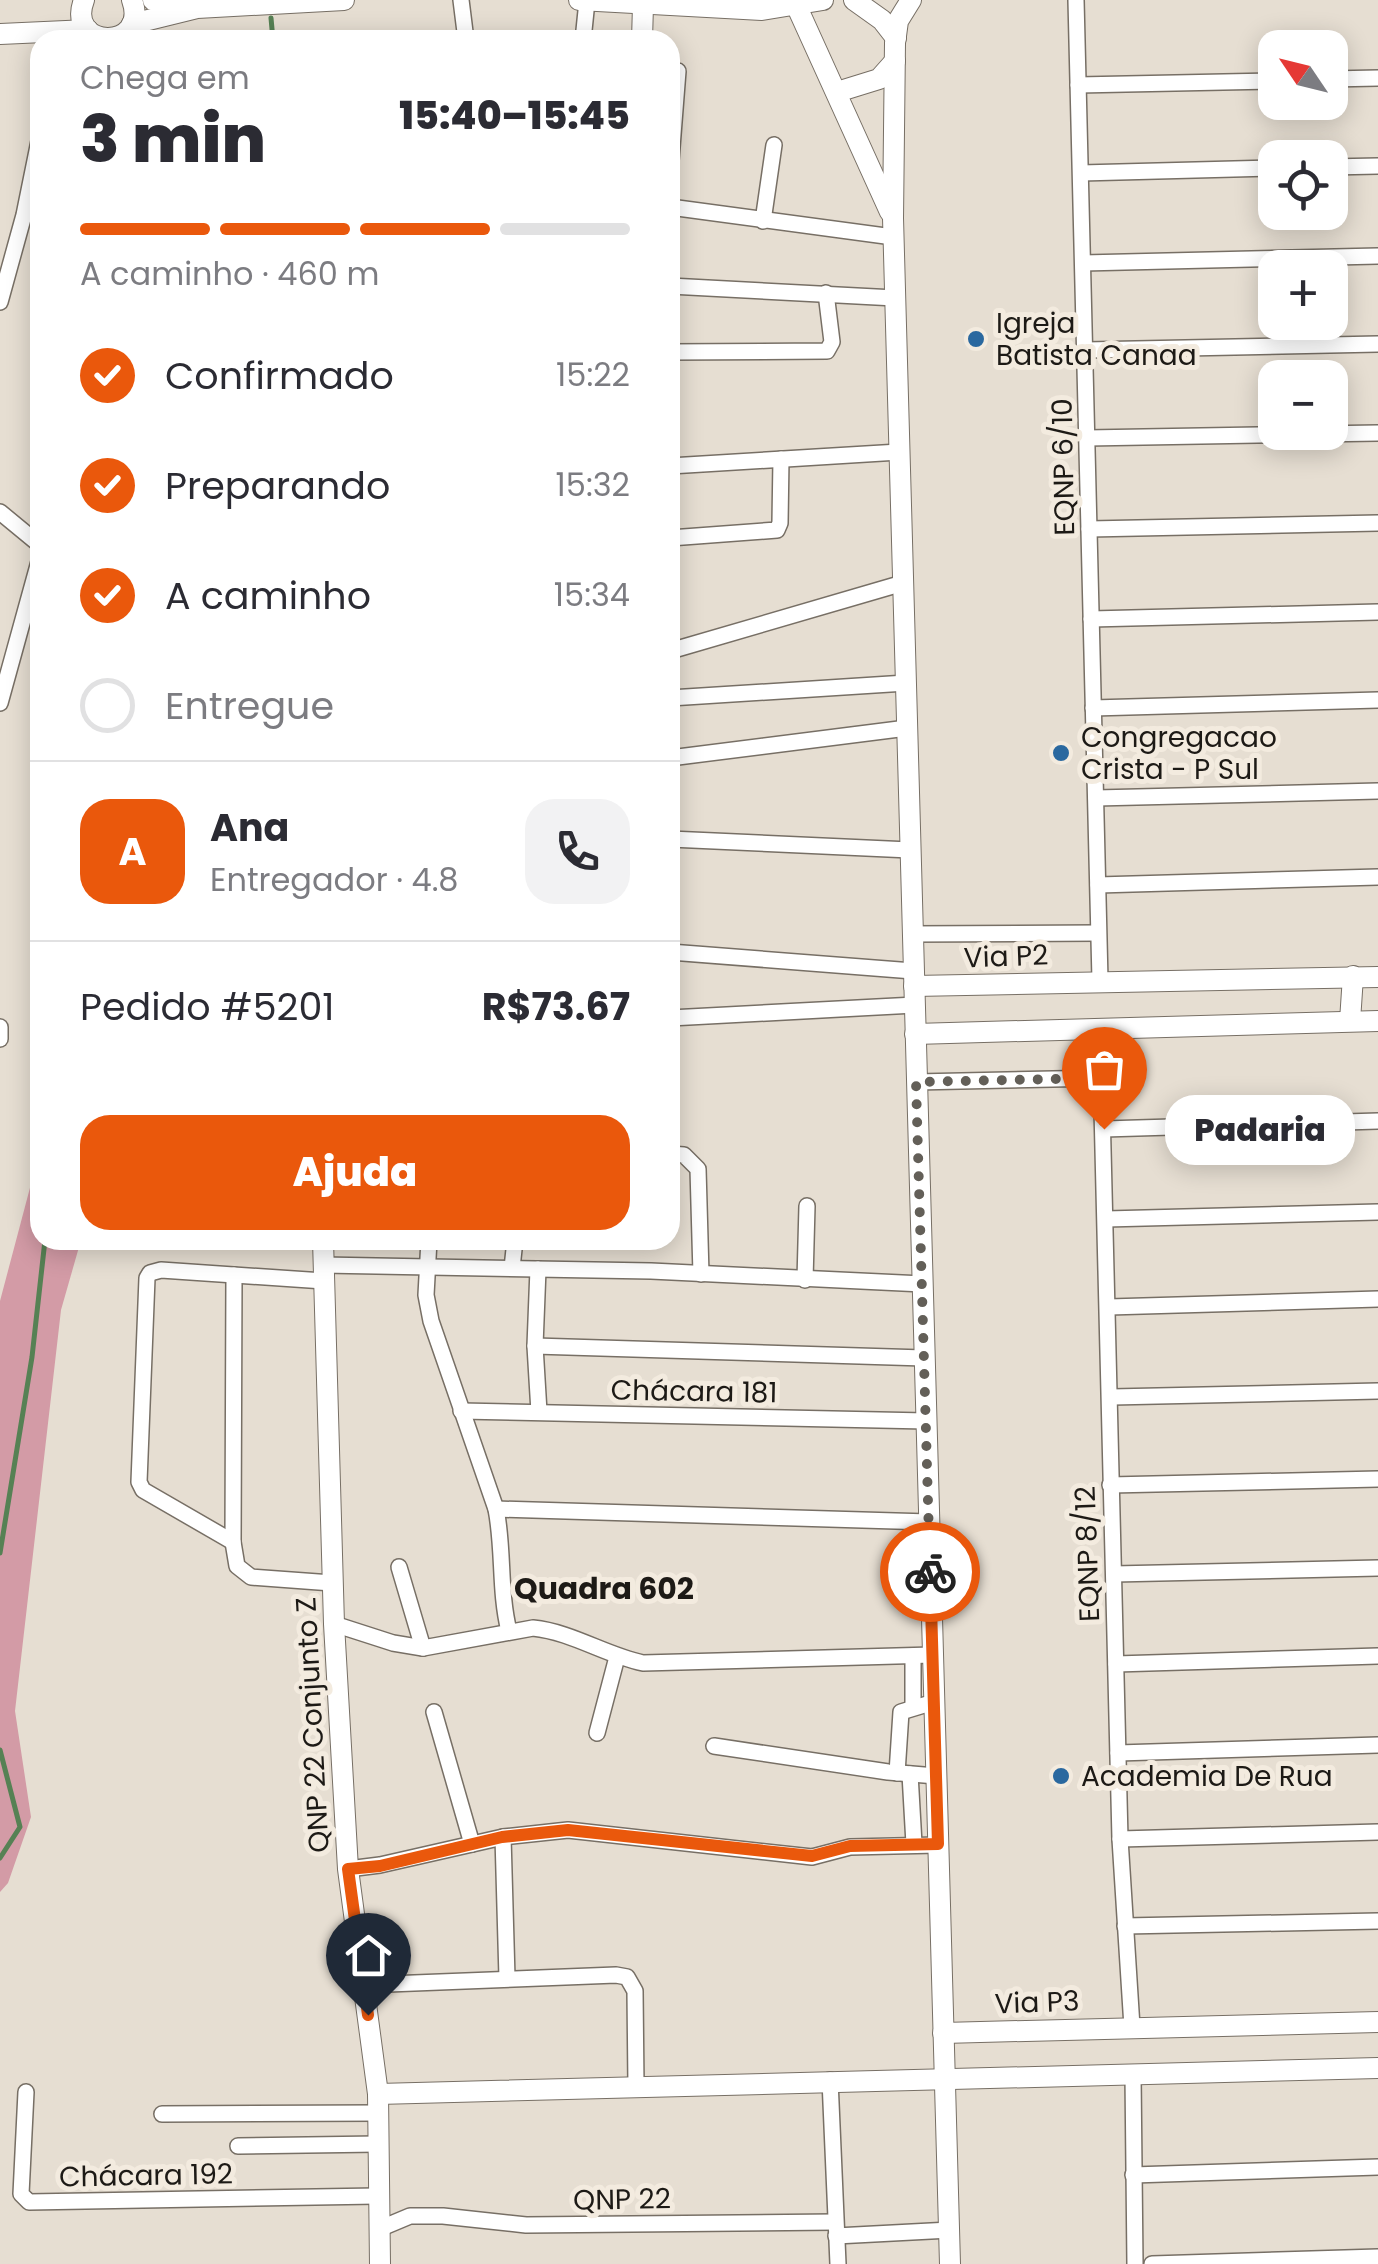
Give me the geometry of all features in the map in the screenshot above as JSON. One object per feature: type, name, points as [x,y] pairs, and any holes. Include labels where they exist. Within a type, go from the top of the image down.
[{"type":"street","points":[[84,0],[82,20],[90,30]]},
{"type":"street","points":[[132,0],[132,24]]},
{"type":"street","points":[[153,0],[197,8]]},
{"type":"street","points":[[126,30],[132,24],[197,8],[344,0]]},
{"type":"street","points":[[461,0],[465,30]]},
{"type":"street","points":[[579,0],[762,10],[822,0]]},
{"type":"street","points":[[815,44],[831,0]]},
{"type":"street","points":[[854,0],[868,8],[896,38]]},
{"type":"street","points":[[911,0],[898,20],[896,38],[893,228],[926,1421],[928,1522],[923,1704],[936,1776],[950,2264]]},
{"type":"street","name":"EQNP 6/10","points":[[1076,0],[1100,980]]},
{"type":"street","points":[[584,30],[588,1]]},
{"type":"street","points":[[796,3],[893,228]]},
{"type":"street","points":[[643,30],[644,5]]},
{"type":"street","points":[[0,34],[30,35]]},
{"type":"street","points":[[837,92],[879,79],[895,61]]},
{"type":"street","points":[[1348,79],[1378,78]]},
{"type":"street","points":[[1078,85],[1258,80]]},
{"type":"street","points":[[763,221],[774,145]]},
{"type":"street","points":[[1348,167],[1378,166]]},
{"type":"street","points":[[1080,173],[1258,168]]},
{"type":"street","points":[[0,302],[30,185]]},
{"type":"street","points":[[680,209],[763,221],[893,228]]},
{"type":"street","points":[[1083,263],[1378,256]]},
{"type":"street","points":[[680,286],[896,298]]},
{"type":"street","points":[[680,352],[828,351],[832,342],[826,293]]},
{"type":"street","points":[[1086,350],[1378,344]]},
{"type":"street","points":[[1087,438],[1378,433]]},
{"type":"street","points":[[680,465],[899,452]]},
{"type":"street","points":[[680,537],[777,530],[780,459]]},
{"type":"street","points":[[0,512],[30,537]]},
{"type":"street","points":[[1089,529],[1378,523]]},
{"type":"street","points":[[680,648],[903,583]]},
{"type":"street","points":[[0,703],[7,652],[30,586]]},
{"type":"street","points":[[1091,619],[1378,612]]},
{"type":"street","points":[[680,697],[906,683]]},
{"type":"street","points":[[1094,708],[1378,700]]},
{"type":"street","points":[[680,757],[907,728]]},
{"type":"street","points":[[1096,798],[1378,791]]},
{"type":"street","points":[[680,838],[910,850]]},
{"type":"street","points":[[1098,885],[1378,877]]},
{"type":"street","points":[[912,934],[1098,933]]},
{"type":"street","points":[[680,953],[914,988]]},
{"type":"street","points":[[1350,1021],[1352,976]]},
{"type":"street","name":"Via P2","points":[[914,988],[1100,980],[1378,977]]},
{"type":"street","points":[[680,1017],[914,988]]},
{"type":"street","points":[[1378,997],[1378,1012]]},
{"type":"street","points":[[915,1034],[1378,1021]]},
{"type":"street","points":[[0,1028],[0,1039]]},
{"type":"street","name":"EQNP 8/12","points":[[1100,1028],[1120,1839],[1132,2027]]},
{"type":"street","points":[[916,1082],[1102,1078]]},
{"type":"street","points":[[1104,1129],[1378,1121]]},
{"type":"street","points":[[680,1155],[698,1169],[701,1274]]},
{"type":"street","points":[[805,1280],[807,1206]]},
{"type":"street","points":[[1106,1219],[1378,1212]]},
{"type":"street","name":"QNP 22 Conjunto Z","points":[[323,1250],[334,1624],[348,1869],[379,2103],[380,2264]]},
{"type":"street","points":[[429,1250],[426,1295],[430,1321],[496,1509],[501,1536],[502,1604],[510,1631]]},
{"type":"street","points":[[512,1268],[514,1250]]},
{"type":"street","points":[[234,1542],[143,1490],[138,1472],[150,1272],[234,1275],[512,1268],[923,1284]]},
{"type":"street","points":[[538,1269],[535,1346],[539,1412]]},
{"type":"street","points":[[234,1275],[237,1566],[251,1577],[332,1582]]},
{"type":"street","points":[[1109,1306],[1378,1300]]},
{"type":"street","name":"Chácara 181","points":[[535,1346],[924,1358]]},
{"type":"street","points":[[1112,1397],[1378,1391]]},
{"type":"street","name":"Chácara 181","points":[[461,1411],[926,1421]]},
{"type":"street","points":[[1110,1484],[1378,1479]]},
{"type":"street","points":[[496,1509],[928,1522]]},
{"type":"street","points":[[399,1567],[422,1648]]},
{"type":"street","points":[[1114,1574],[1378,1568]]},
{"type":"street","points":[[334,1624],[422,1648],[533,1628],[562,1632],[617,1658],[664,1664],[922,1655]]},
{"type":"street","points":[[1116,1664],[1378,1656]]},
{"type":"street","points":[[597,1733],[617,1658]]},
{"type":"street","points":[[914,1844],[903,1774],[900,1716],[904,1709],[923,1704]]},
{"type":"street","points":[[434,1712],[472,1844]]},
{"type":"street","points":[[1118,1753],[1378,1745]]},
{"type":"street","points":[[714,1746],[936,1776]]},
{"type":"street","points":[[348,1869],[380,1866],[502,1837],[588,1830],[812,1856],[850,1846],[938,1844]]},
{"type":"street","points":[[1120,1839],[1378,1832]]},
{"type":"street","points":[[502,1837],[506,1978]]},
{"type":"street","points":[[1125,1926],[1378,1921]]},
{"type":"street","points":[[363,1985],[616,1974],[627,1977],[635,1991],[636,2086]]},
{"type":"street","name":"Via P3","points":[[943,2032],[1378,2022]]},
{"type":"street","points":[[162,2114],[636,2086],[1378,2068]]},
{"type":"street","points":[[1133,2074],[1136,2264]]},
{"type":"street","points":[[830,2080],[838,2264]]},
{"type":"street","name":"Chácara 192","points":[[26,2092],[21,2194],[29,2202],[378,2198]]},
{"type":"street","points":[[238,2146],[378,2144]]},
{"type":"street","points":[[1133,2174],[1378,2168]]},
{"type":"street","name":"QNP 22","points":[[378,2198],[410,2216]]},
{"type":"street","name":"QNP 22","points":[[379,2229],[410,2216],[443,2216],[526,2226],[950,2230]]},
{"type":"street","points":[[1152,2264],[1378,2257]]},
{"type":"shaded area","points":[[30,1188],[30,1250],[78,1250],[61,1310],[15,1711],[31,1817],[8,1883],[0,1892],[0,1301]]},
{"type":"waterway","points":[[271,18],[272,30]]},
{"type":"waterway","points":[[0,1553],[32,1357],[44,1250]]},
{"type":"waterway","points":[[0,1750],[20,1827],[0,1858]]},
{"type":"way so far","points":[[930,1572],[916,1082],[1102,1078],[1104,1129]]},
{"type":"place","name":"Igreja Batista Canaa","points":[[976,339]]},
{"type":"place","name":"Congregacao Crista - P Sul","points":[[1061,753]]},
{"type":"place","name":"Padaria","points":[[1104,1129]]},
{"type":"place","name":"Academia De Rua","points":[[1061,1776]]},
{"type":"district","name":"Quadra 602","points":[[604,1589]]},
{"type":"route","points":[[368,2015],[348,1869],[380,1866],[502,1837],[568,1830],[812,1856],[850,1846],[938,1844],[930,1572]]}]
